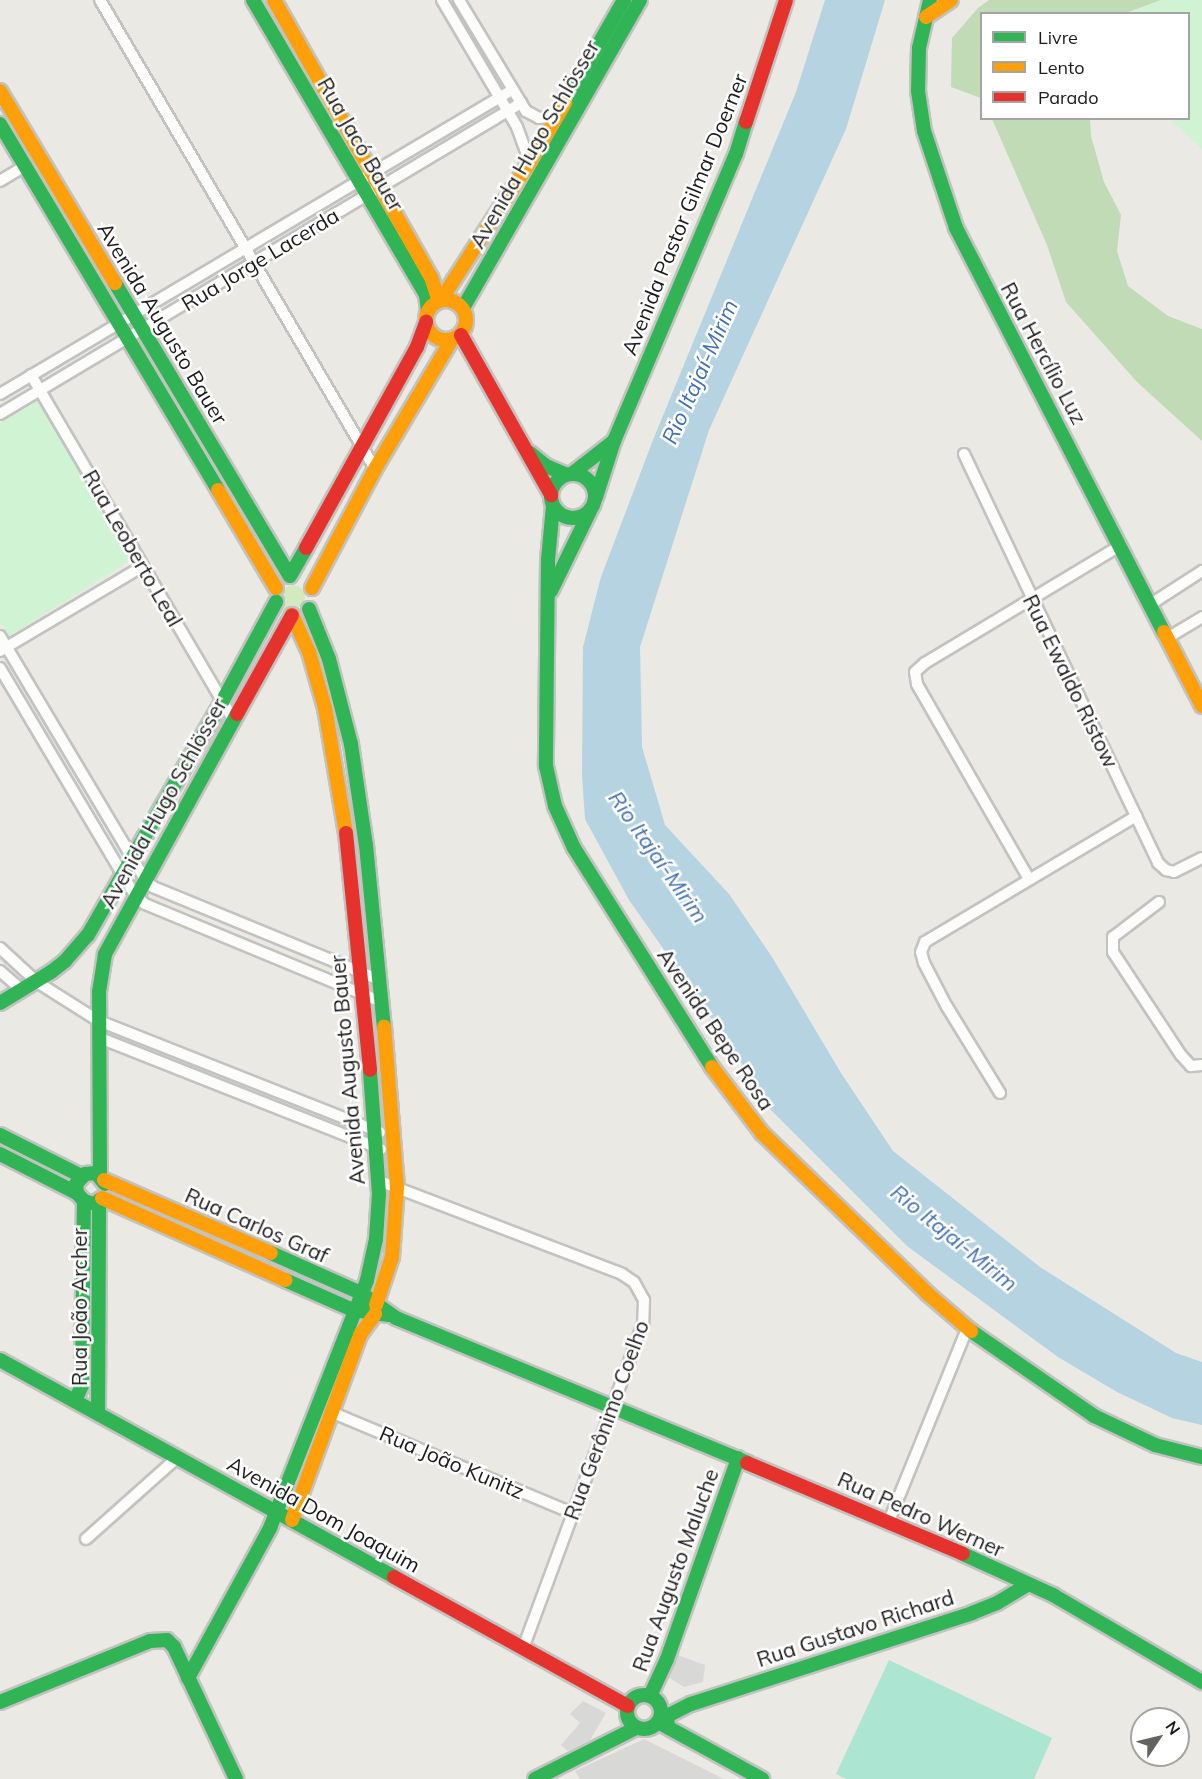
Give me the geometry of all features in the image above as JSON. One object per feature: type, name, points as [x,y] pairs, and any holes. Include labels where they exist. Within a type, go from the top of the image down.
[{"type":"main road","name":"Rua Jacó Bauer","points":[[253,0],[426,295],[427,317]]},
{"type":"main road","name":"Rua Jacó Bauer","points":[[273,0],[381,186],[431,277],[440,301]]},
{"type":"main road","name":"Avenida Hugo Schlösser","points":[[440,301],[530,162],[624,0]]},
{"type":"main road","name":"Avenida Hugo Schlösser","points":[[463,308],[640,0]]},
{"type":"main road","name":"Avenida Pastor Gilmar Doerner","points":[[596,497],[614,441],[736,154],[786,0]]},
{"type":"main road","name":"Rua Hercílio Luz","points":[[930,0],[917,70],[921,114],[956,228],[1202,706]]},
{"type":"main road","points":[[926,17],[951,0]]},
{"type":"main road","points":[[283,52],[298,42]]},
{"type":"main road","name":"Avenida Augusto Bauer","points":[[0,91],[290,576]]},
{"type":"main road","name":"Avenida Augusto Bauer","points":[[0,124],[276,588]]},
{"type":"main road","points":[[52,212],[67,203]]},
{"type":"main road","points":[[71,242],[85,233]]},
{"type":"main road","points":[[290,576],[303,578],[312,588],[314,599],[309,609],[292,615],[282,611],[276,603],[276,588],[290,576],[363,448],[417,347],[427,317],[440,301],[453,301],[463,308],[466,325],[375,469],[312,588]]},
{"type":"main road","points":[[427,317],[434,337],[456,338]]},
{"type":"main road","points":[[456,338],[525,450],[552,501],[567,518],[580,517],[590,511],[596,497],[592,483],[587,477],[546,466],[525,450]]},
{"type":"main road","name":"Avenida Pastor Gilmar Doerner","points":[[569,474],[614,441]]},
{"type":"main road","points":[[200,459],[215,450]]},
{"type":"main road","points":[[552,501],[555,483],[569,474]]},
{"type":"main road","name":"Avenida Bepe Rosa","points":[[552,501],[548,560],[546,766],[555,806],[574,848],[713,1067],[748,1116],[799,1170],[967,1329],[1094,1416],[1155,1445],[1202,1457]]},
{"type":"main road","name":"Avenida Bepe Rosa","points":[[549,597],[590,511]]},
{"type":"main road","name":"Avenida Hugo Schlösser","points":[[0,1003],[37,982],[78,948],[123,875],[276,603]]},
{"type":"main road","name":"Avenida Augusto Bauer","points":[[292,1520],[360,1335],[380,1311],[392,1257],[397,1187],[366,845],[351,744],[329,659],[309,609]]},
{"type":"main road","name":"Avenida Hugo Schlösser","points":[[99,1020],[99,992],[105,954],[144,878],[292,615]]},
{"type":"main road","name":"Avenida Augusto Bauer","points":[[188,1678],[277,1512],[374,1257],[379,1181],[377,1147],[348,847],[333,747],[321,690],[309,652],[292,615]]},
{"type":"main road","points":[[272,650],[283,645],[294,644],[309,652]]},
{"type":"main road","points":[[333,747],[351,744]]},
{"type":"main road","points":[[348,847],[366,845]]},
{"type":"main road","points":[[0,1154],[80,1197],[101,1199],[106,1190],[102,1178],[99,1020]]},
{"type":"main road","points":[[0,1134],[81,1176]]},
{"type":"main road","points":[[80,1197],[76,1184],[81,1176],[90,1173],[102,1178]]},
{"type":"main road","name":"Rua Carlos Graf","points":[[102,1178],[361,1293],[380,1311]]},
{"type":"main road","name":"Rua João Archer","points":[[75,1401],[82,1384],[80,1197]]},
{"type":"main road","name":"Rua Carlos Graf","points":[[101,1199],[353,1310],[380,1311],[612,1408]]},
{"type":"main road","name":"Rua João Archer","points":[[98,1413],[101,1199]]},
{"type":"main road","points":[[217,1249],[224,1233]]},
{"type":"main road","points":[[300,1286],[307,1269]]},
{"type":"main road","name":"Avenida Dom Joaquim","points":[[0,1360],[628,1706]]},
{"type":"main road","points":[[317,1406],[331,1412]]},
{"type":"main road","name":"Rua Pedro Werner","points":[[612,1408],[889,1521],[1029,1584],[1091,1616],[1202,1683]]},
{"type":"main road","name":"Rua Augusto Maluche","points":[[650,1696],[667,1659],[738,1458]]},
{"type":"main road","name":"Rua Gustavo Richard","points":[[663,1724],[667,1716],[691,1704],[972,1613],[998,1603],[1029,1584]]},
{"type":"main road","points":[[0,1702],[159,1639],[167,1640],[174,1647],[236,1779]]},
{"type":"main road","points":[[636,1728],[628,1718],[628,1706],[637,1696],[650,1696],[660,1706],[663,1724]]},
{"type":"main road","name":"Rua Gustavo Richard","points":[[660,1706],[691,1704]]},
{"type":"main road","points":[[535,1779],[636,1728],[651,1728],[663,1724],[762,1779]]},
{"type":"street","points":[[442,0],[508,111],[530,162]]},
{"type":"street","points":[[459,0],[520,104],[526,111],[539,118],[557,116]]},
{"type":"street","points":[[103,1],[375,469]]},
{"type":"street","name":"Rua Jorge Lacerda","points":[[0,394],[512,90]]},
{"type":"street","name":"Rua Jorge Lacerda","points":[[0,414],[520,104]]},
{"type":"street","points":[[0,182],[25,166]]},
{"type":"street","name":"Rua Leoberto Leal","points":[[31,375],[234,721]]},
{"type":"street","name":"Rua Ewaldo Ristow","points":[[964,454],[1158,863],[1166,870],[1174,872],[1202,858]]},
{"type":"street","points":[[1029,879],[915,678],[915,672],[925,663],[1121,545]]},
{"type":"street","points":[[3,649],[143,566]]},
{"type":"street","points":[[1151,604],[1202,571]]},
{"type":"street","points":[[1169,638],[1202,617]]},
{"type":"street","points":[[0,636],[3,649],[56,730],[144,878],[153,887],[380,980]]},
{"type":"street","points":[[0,668],[135,895],[145,904],[382,1002]]},
{"type":"street","points":[[42,738],[56,730]]},
{"type":"street","points":[[1000,1093],[947,1007],[921,952],[925,942],[1136,816]]},
{"type":"street","points":[[1159,902],[1113,937],[1113,952],[1181,1055],[1191,1066],[1202,1065]]},
{"type":"street","points":[[243,945],[250,927]]},
{"type":"street","points":[[0,948],[37,982],[99,1020],[394,1138]]},
{"type":"street","points":[[0,972],[22,990]]},
{"type":"street","points":[[99,1038],[395,1154]]},
{"type":"street","points":[[190,1073],[195,1058]]},
{"type":"street","points":[[263,1102],[268,1087]]},
{"type":"street","name":"Rua Gerônimo Coelho","points":[[379,1181],[622,1274],[634,1282],[644,1299],[643,1324],[523,1648]]},
{"type":"street","points":[[889,1521],[967,1329]]},
{"type":"street","name":"Rua João Kunitz","points":[[331,1412],[573,1513]]},
{"type":"street","points":[[86,1539],[178,1457]]},
{"type":"green space","points":[[989,0],[1161,0],[1129,12],[980,12],[980,98],[951,87],[952,38],[978,8]]},
{"type":"green space","points":[[1161,0],[1202,0],[1202,149],[1171,120],[1190,120],[1190,12],[1132,12]]},
{"type":"green space","points":[[992,120],[1090,120],[1091,136],[1104,182],[1121,215],[1117,251],[1128,286],[1168,316],[1202,329],[1202,441],[1137,382],[1066,302],[1047,245]]},
{"type":"green space","points":[[38,401],[131,560],[9,636],[0,621],[0,423]]},
{"type":"green space","points":[[293,585],[302,588],[305,597],[302,606],[293,609],[284,606],[281,597],[284,588]]},
{"type":"green space","points":[[889,1660],[1052,1738],[1034,1779],[846,1779],[836,1774]]},
{"type":"shaded area","points":[[675,1654],[705,1665],[703,1682],[684,1687],[668,1677]]},
{"type":"shaded area","points":[[583,1701],[606,1713],[590,1740],[568,1751],[561,1745],[580,1723],[570,1714]]},
{"type":"shaded area","points":[[644,1739],[724,1779],[580,1779],[575,1771]]},
{"type":"water","name":"Rio Itajaí-Mirim","points":[[825,0],[885,0],[846,129],[709,430],[640,647],[642,747],[665,825],[729,894],[772,957],[841,1073],[893,1151],[1040,1267],[1176,1353],[1202,1362],[1202,1425],[1172,1418],[1117,1392],[1058,1357],[907,1246],[765,1104],[703,1005],[629,900],[585,819],[582,775],[583,647],[601,577],[653,440],[796,92]]},
{"type":"traffic: fast","points":[[253,0],[426,295],[428,311]]},
{"type":"traffic: fast","points":[[565,103],[624,0]]},
{"type":"traffic: fast","points":[[463,308],[640,0]]},
{"type":"traffic: fast","points":[[930,0],[919,48],[918,91],[924,131],[956,228],[1164,632]]},
{"type":"traffic: fast","points":[[596,497],[614,441],[736,154],[746,122]]},
{"type":"traffic: fast","points":[[0,124],[218,490]]},
{"type":"traffic: fast","points":[[115,283],[290,576],[306,548]]},
{"type":"traffic: fast","points":[[573,473],[614,441]]},
{"type":"traffic: fast","points":[[530,453],[546,466],[565,474]]},
{"type":"traffic: fast","points":[[573,474],[582,475],[589,480],[594,487],[595,496],[594,505],[589,512],[582,517],[573,518],[564,517],[557,512],[552,505],[551,496],[552,487],[557,480],[564,475],[573,474]]},
{"type":"traffic: fast","points":[[553,506],[548,560],[546,766],[555,806],[574,848],[712,1067]]},
{"type":"traffic: fast","points":[[551,591],[590,511]]},
{"type":"traffic: fast","points":[[0,1003],[51,972],[65,961],[88,935],[222,702],[276,602]]},
{"type":"traffic: fast","points":[[309,609],[329,659],[351,744],[366,845],[384,1027]]},
{"type":"traffic: fast","points":[[100,1176],[99,992],[105,954],[237,714]]},
{"type":"traffic: fast","points":[[188,1678],[270,1528],[367,1280],[376,1239],[379,1194],[370,1070]]},
{"type":"traffic: fast","points":[[0,1135],[81,1176]]},
{"type":"traffic: fast","points":[[0,1154],[77,1193],[84,1201],[91,1203]]},
{"type":"traffic: fast","points":[[77,1193],[76,1184],[85,1174],[96,1173],[105,1184]]},
{"type":"traffic: fast","points":[[98,1413],[99,1200]]},
{"type":"traffic: fast","points":[[75,1401],[82,1385],[84,1201]]},
{"type":"traffic: fast","points":[[271,1253],[361,1293],[396,1318],[747,1463]]},
{"type":"traffic: fast","points":[[285,1280],[353,1310],[389,1315]]},
{"type":"traffic: fast","points":[[971,1331],[1094,1416],[1155,1445],[1202,1457]]},
{"type":"traffic: fast","points":[[0,1360],[394,1577]]},
{"type":"traffic: fast","points":[[650,1696],[667,1659],[738,1458]]},
{"type":"traffic: fast","points":[[963,1554],[1053,1595],[1202,1682]]},
{"type":"traffic: fast","points":[[668,1727],[667,1716],[691,1704],[972,1613],[997,1603],[1029,1584]]},
{"type":"traffic: fast","points":[[0,1702],[150,1641],[167,1640],[174,1647],[236,1779]]},
{"type":"traffic: fast","points":[[644,1695],[656,1700],[661,1712],[656,1724],[644,1729],[632,1724],[627,1712],[632,1700],[644,1695]]},
{"type":"traffic: fast","points":[[658,1722],[762,1779]]},
{"type":"traffic: fast","points":[[535,1779],[636,1728]]},
{"type":"traffic: slow","points":[[274,0],[431,277],[439,301]]},
{"type":"traffic: slow","points":[[926,17],[951,0]]},
{"type":"traffic: slow","points":[[0,91],[115,283]]},
{"type":"traffic: slow","points":[[441,300],[530,162],[565,103]]},
{"type":"traffic: slow","points":[[446,300],[454,301],[460,306],[465,312],[466,320],[465,328],[460,334],[454,339],[446,340],[438,339],[432,334],[427,328],[426,320],[427,312],[432,306],[438,301],[446,300]]},
{"type":"traffic: slow","points":[[312,588],[375,469],[451,341]]},
{"type":"traffic: slow","points":[[218,490],[276,588]]},
{"type":"traffic: slow","points":[[292,615],[309,652],[325,708],[346,833]]},
{"type":"traffic: slow","points":[[1164,632],[1202,706]]},
{"type":"traffic: slow","points":[[376,1305],[392,1257],[397,1187],[384,1027]]},
{"type":"traffic: slow","points":[[712,1067],[762,1133],[928,1294],[971,1331]]},
{"type":"traffic: slow","points":[[104,1180],[271,1253]]},
{"type":"traffic: slow","points":[[102,1198],[285,1280]]},
{"type":"traffic: slow","points":[[292,1520],[360,1335],[375,1314]]},
{"type":"traffic: jam","points":[[746,122],[786,0]]},
{"type":"traffic: jam","points":[[306,548],[417,347],[426,322]]},
{"type":"traffic: jam","points":[[461,335],[551,495]]},
{"type":"traffic: jam","points":[[237,714],[292,615]]},
{"type":"traffic: jam","points":[[346,833],[370,1070]]},
{"type":"traffic: jam","points":[[747,1463],[963,1554]]},
{"type":"traffic: jam","points":[[394,1577],[628,1706]]}]
